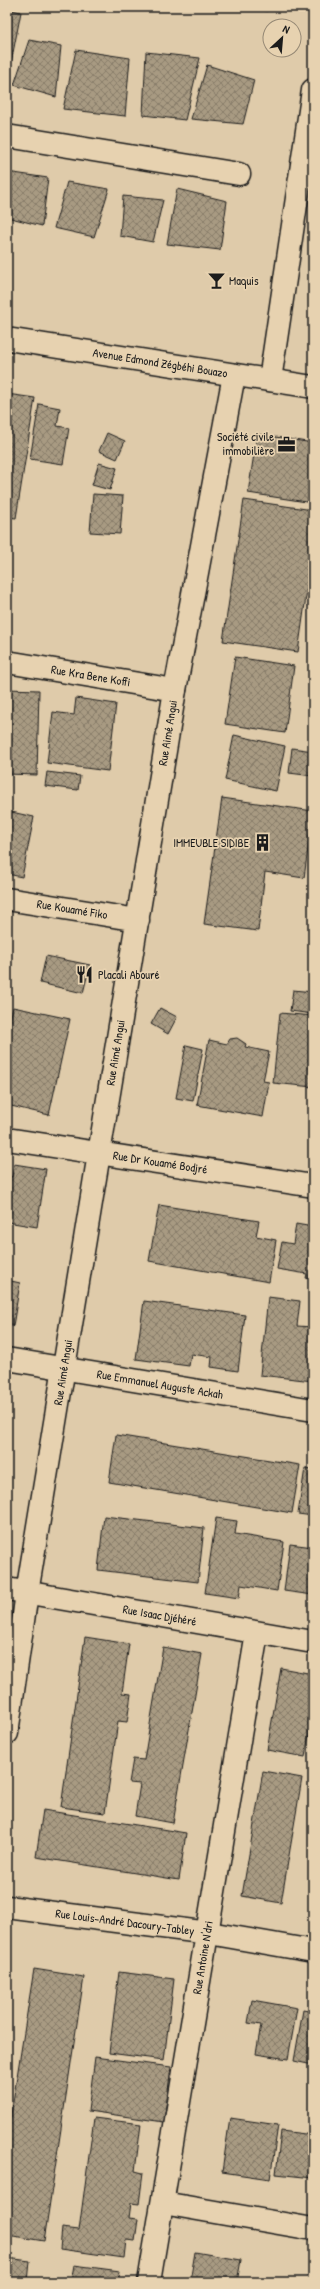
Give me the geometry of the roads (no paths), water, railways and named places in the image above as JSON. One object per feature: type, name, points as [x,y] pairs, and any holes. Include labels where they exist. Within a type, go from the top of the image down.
[{"type":"street","points":[[270,380],[313,90]]},
{"type":"street","points":[[7,136],[239,174]]},
{"type":"street","name":"Avenue Edmond Zégbéhi Bouazo","points":[[7,339],[313,387]]},
{"type":"street","name":"Rue Aimé Angui","points":[[7,1733],[17,1591],[64,1368],[175,690],[234,375]]},
{"type":"street","name":"Rue Kra Bene Koffi","points":[[7,662],[175,690]]},
{"type":"street","name":"Rue Kouamé Fiko","points":[[7,899],[138,920]]},
{"type":"street","name":"Rue Dr Kouamé Bodjré","points":[[7,1139],[313,1186]]},
{"type":"street","name":"Rue Emmanuel Auguste Ackah","points":[[7,1359],[313,1410]]},
{"type":"street","name":"Rue Isaac Djéhéré","points":[[17,1591],[313,1642]]},
{"type":"street","name":"Rue Antoine N'dri","points":[[149,2282],[257,1633]]},
{"type":"street","name":"Rue Louis-André Dacoury-Tabley","points":[[7,1907],[208,1933],[313,1951]]},
{"type":"street","points":[[163,2203],[313,2229]]},
{"type":"place","name":"Maquis","points":[[216,281]]},
{"type":"place","name":"Société civile immobilière","points":[[287,444]]},
{"type":"place","name":"IMMEUBLE SIDIBE","points":[[262,843]]},
{"type":"place","name":"Placali Abouré","points":[[85,975]]}]
